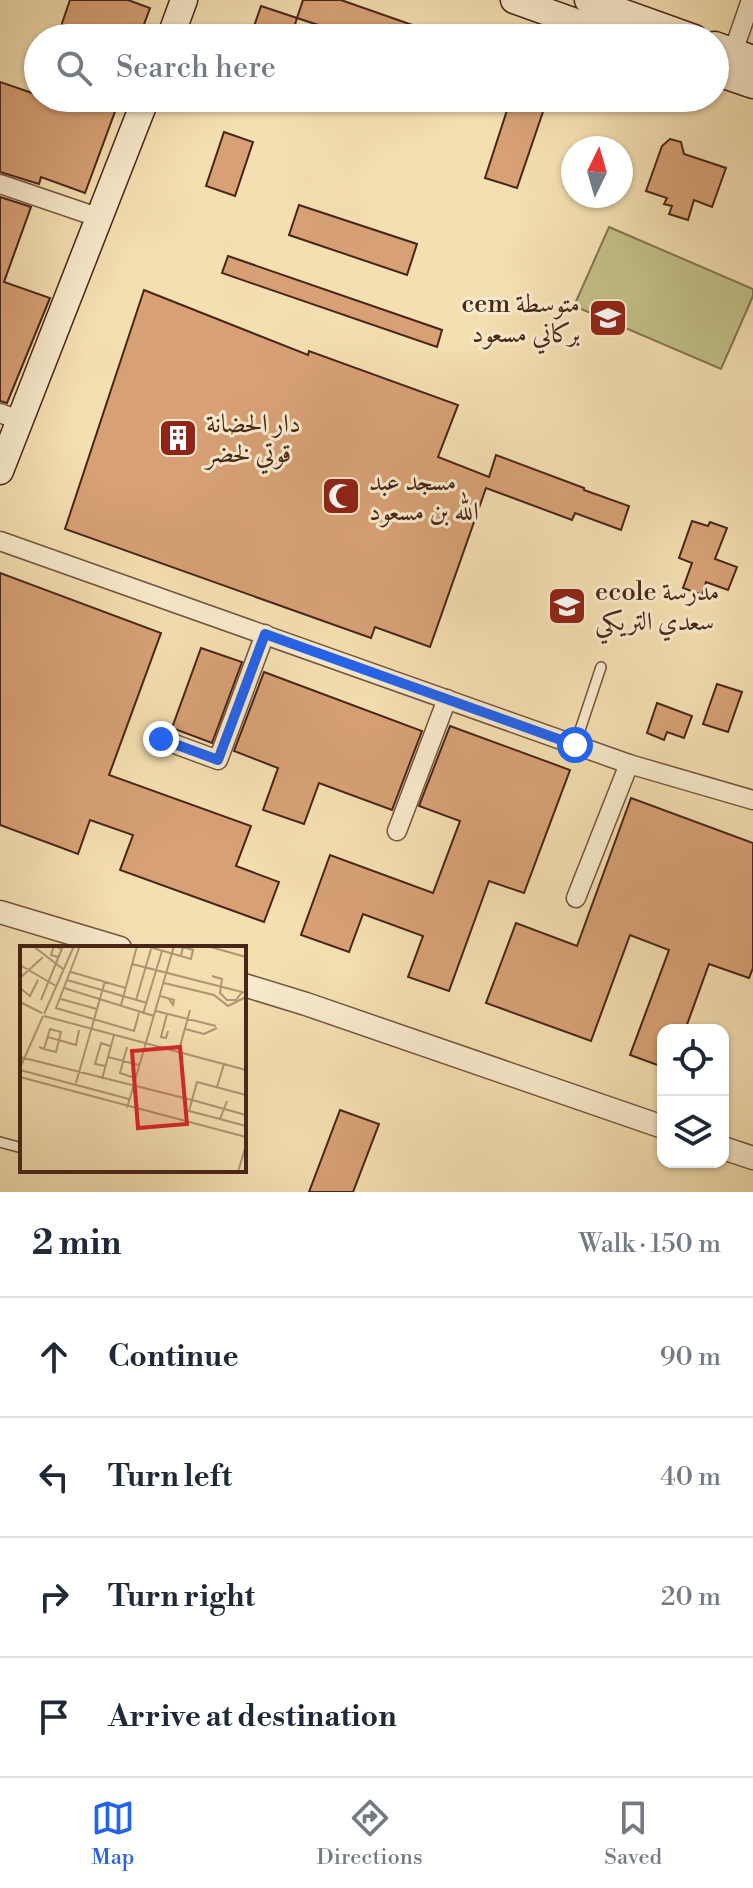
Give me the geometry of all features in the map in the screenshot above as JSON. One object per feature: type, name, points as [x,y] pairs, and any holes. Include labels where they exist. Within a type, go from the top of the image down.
[{"type":"main road","points":[[175,24],[184,0]]},
{"type":"main road","points":[[514,0],[581,24]]},
{"type":"main road","points":[[588,0],[655,24]]},
{"type":"main road","points":[[729,77],[753,85]]},
{"type":"main road","points":[[0,471],[10,417],[100,218],[141,112]]},
{"type":"street","points":[[734,52],[751,0]]},
{"type":"street","points":[[0,184],[100,218]]},
{"type":"street","points":[[0,541],[629,764],[753,800]]},
{"type":"street","points":[[161,739],[218,760],[265,634]]},
{"type":"street","points":[[397,831],[447,699]]},
{"type":"street","points":[[576,898],[629,764]]},
{"type":"street","points":[[0,912],[113,946]]},
{"type":"street","points":[[246,986],[657,1125]]},
{"type":"street","points":[[729,1150],[753,1158]]},
{"type":"lane","points":[[575,745],[601,667]]},
{"type":"lane","points":[[0,1142],[20,1147]]},
{"type":"shaded area","points":[[609,227],[753,289],[753,296],[721,369],[574,306]]},
{"type":"building","points":[[70,0],[128,0],[150,8],[144,24],[62,24]]},
{"type":"building","points":[[303,0],[341,0],[410,24],[315,24],[297,18]]},
{"type":"building","points":[[261,6],[297,18],[295,24],[255,24]]},
{"type":"building","points":[[0,82],[24,90],[24,112],[115,112],[85,193],[41,177],[39,184],[0,172]]},
{"type":"building","points":[[506,112],[543,112],[517,188],[485,178]]},
{"type":"building","points":[[224,132],[253,142],[235,196],[206,186]]},
{"type":"building","points":[[670,139],[681,142],[684,154],[726,168],[712,207],[694,200],[688,220],[669,214],[672,206],[664,204],[667,198],[646,191],[662,146]]},
{"type":"building","points":[[0,197],[31,207],[4,282],[50,298],[7,403],[0,401]]},
{"type":"building","points":[[299,205],[417,244],[407,275],[289,235]]},
{"type":"building","points":[[228,256],[442,330],[437,347],[222,273]]},
{"type":"building","points":[[144,290],[308,355],[309,351],[458,405],[438,457],[489,477],[496,455],[584,488],[629,506],[621,530],[575,513],[572,520],[486,488],[430,647],[375,627],[371,638],[65,529]]},
{"type":"building","points":[[692,521],[708,526],[710,522],[727,528],[715,559],[737,567],[728,590],[706,582],[702,595],[683,588],[692,563],[679,558]]},
{"type":"building","points":[[0,573],[161,633],[109,775],[251,826],[236,866],[279,882],[264,922],[120,870],[133,835],[90,820],[78,854],[0,825]]},
{"type":"building","points":[[201,648],[242,662],[212,743],[172,728]]},
{"type":"building","points":[[264,672],[422,731],[392,810],[319,783],[304,824],[263,810],[278,768],[234,751]]},
{"type":"building","points":[[717,684],[742,692],[728,732],[703,724]]},
{"type":"building","points":[[657,703],[692,716],[684,738],[667,732],[664,740],[647,733]]},
{"type":"building","points":[[450,726],[570,770],[524,893],[489,881],[449,991],[408,977],[423,936],[363,914],[349,952],[301,935],[330,855],[433,893],[460,821],[419,806]]},
{"type":"building","points":[[631,798],[753,843],[753,968],[749,978],[709,964],[687,1024],[657,1024],[657,1065],[630,1055],[669,950],[630,935],[591,1041],[486,1003],[516,923],[577,946]]},
{"type":"building","points":[[340,1110],[379,1124],[353,1192],[309,1192]]},
{"type":"place","name":"cem متوسطة بركاني مسعود","points":[[608,318]]},
{"type":"place","name":"دار الحضانة قوتي لخضر","points":[[178,438]]},
{"type":"place","name":"مسجد عبد الله بن مسعود","points":[[341,496]]},
{"type":"place","name":"ecole مدرسة سعدي التريكي","points":[[567,606]]},
{"type":"route","points":[[161,739],[218,760],[265,634],[575,745]]}]
